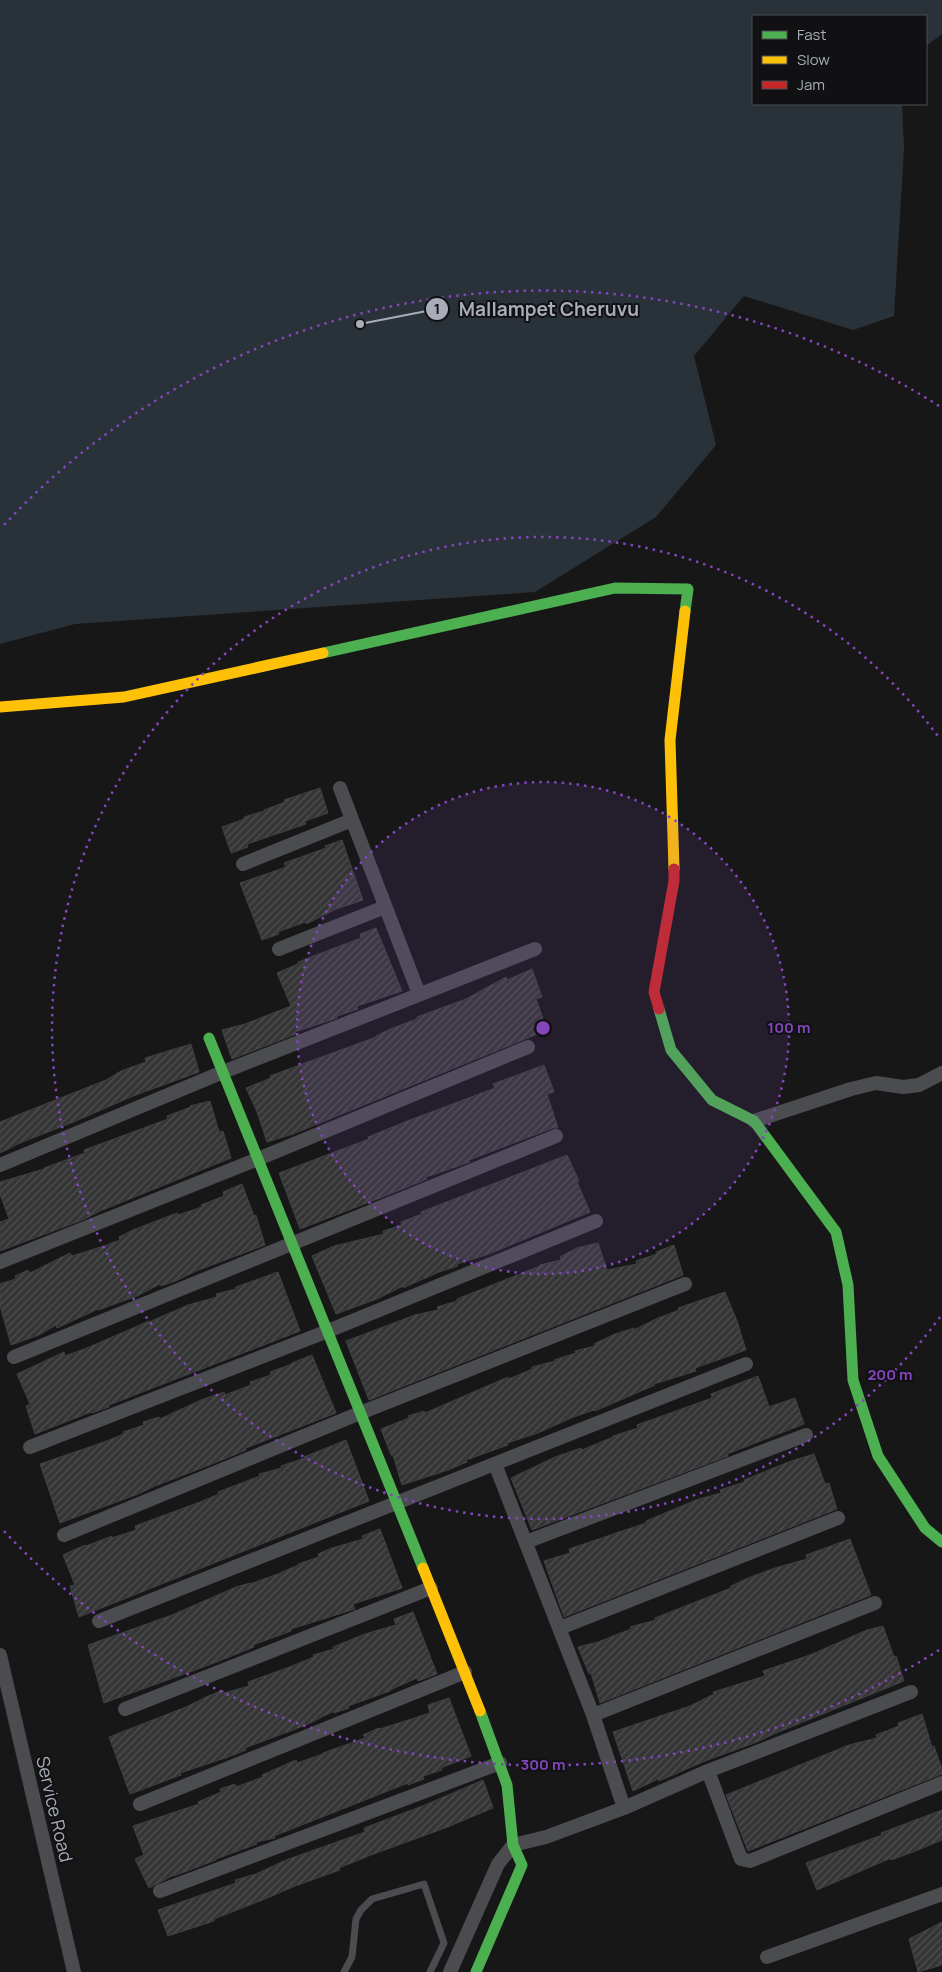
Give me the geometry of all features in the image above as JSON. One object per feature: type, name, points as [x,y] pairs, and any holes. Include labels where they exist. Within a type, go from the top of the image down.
[{"type":"street","points":[[0,707],[124,697],[615,588],[688,589],[670,740],[674,881],[654,992],[670,1050],[712,1100],[754,1121],[836,1232],[848,1285],[854,1380],[878,1456],[925,1528],[942,1542]]},
{"type":"street","points":[[340,788],[419,994]]},
{"type":"street","points":[[243,864],[352,820]]},
{"type":"street","points":[[280,949],[385,907]]},
{"type":"street","points":[[0,1165],[223,1072],[535,949]]},
{"type":"street","points":[[209,1038],[465,1672],[507,1785],[513,1845],[522,1865],[476,1972]]},
{"type":"street","points":[[0,1262],[258,1159],[528,1047]]},
{"type":"street","points":[[754,1121],[851,1089],[876,1083],[903,1087],[919,1085],[942,1073]]},
{"type":"street","points":[[14,1358],[556,1136]]},
{"type":"street","points":[[30,1447],[328,1332],[596,1221]]},
{"type":"street","points":[[64,1535],[360,1413],[685,1284]]},
{"type":"street","points":[[99,1621],[746,1364]]},
{"type":"street","points":[[526,1542],[806,1435]]},
{"type":"street","points":[[495,1464],[593,1715],[624,1808]]},
{"type":"street","points":[[560,1628],[838,1518]]},
{"type":"street","points":[[126,1709],[431,1588]]},
{"type":"street","points":[[593,1715],[875,1604]]},
{"type":"street","name":"Service Road","points":[[0,1655],[74,1972]]},
{"type":"street","points":[[140,1804],[465,1672]]},
{"type":"street","points":[[455,1970],[498,1864],[513,1845],[546,1836],[624,1808],[708,1771],[911,1692]]},
{"type":"street","points":[[160,1891],[500,1763]]},
{"type":"street","points":[[708,1771],[741,1859],[745,1861],[750,1861],[942,1783]]},
{"type":"street","points":[[766,1957],[942,1894]]},
{"type":"lane","points":[[344,1972],[352,1957],[356,1919],[361,1910],[372,1899],[424,1884],[444,1943],[430,1972]]},
{"type":"shaded area","points":[[0,0],[942,0],[942,34],[927,45],[927,15],[752,15],[752,105],[902,105],[904,148],[894,316],[853,330],[744,296],[694,356],[716,445],[656,517],[535,592],[75,624],[0,644]]},
{"type":"building","points":[[320,788],[328,813],[305,821],[306,824],[247,844],[248,847],[231,853],[222,827],[285,802],[284,800]]},
{"type":"building","points":[[342,840],[363,900],[336,909],[306,924],[305,922],[262,940],[240,883],[286,867],[284,863],[326,848],[325,846]]},
{"type":"building","points":[[376,928],[402,991],[357,1006],[358,1009],[337,1016],[337,1018],[295,1032],[296,1034],[232,1059],[222,1030],[245,1024],[291,1006],[277,973],[298,964],[298,962],[361,938],[360,934]]},
{"type":"building","points":[[532,969],[542,997],[536,999],[547,1030],[293,1134],[267,1142],[257,1112],[246,1088],[271,1078],[270,1076],[376,1037],[390,1029],[417,1019],[417,1017],[466,999],[506,977],[507,980]]},
{"type":"building","points":[[191,1044],[199,1072],[133,1096],[0,1153],[0,1122],[106,1080],[121,1071],[146,1062],[145,1058]]},
{"type":"building","points":[[544,1065],[554,1092],[547,1094],[558,1128],[553,1128],[469,1160],[470,1162],[426,1177],[427,1179],[300,1229],[279,1173],[495,1088],[493,1084]]},
{"type":"building","points":[[210,1101],[219,1132],[223,1131],[231,1158],[100,1211],[85,1219],[0,1251],[0,1222],[9,1219],[0,1194],[0,1182],[44,1169],[85,1153],[84,1150],[168,1119],[167,1116],[190,1106]]},
{"type":"building","points":[[567,1155],[590,1212],[336,1314],[312,1256],[334,1246],[384,1234],[383,1231],[402,1225],[401,1222],[422,1214],[421,1212]]},
{"type":"building","points":[[242,1184],[254,1216],[256,1215],[265,1245],[196,1271],[178,1280],[161,1286],[160,1284],[137,1296],[98,1309],[57,1328],[56,1325],[39,1335],[11,1345],[0,1306],[0,1284],[16,1279],[15,1276],[28,1270],[30,1273],[70,1253],[72,1256],[104,1246],[120,1240],[119,1237],[133,1230],[177,1213],[178,1215],[202,1207],[201,1205],[224,1196],[223,1192]]},
{"type":"building","points":[[598,1243],[607,1270],[637,1264],[636,1261],[657,1254],[656,1252],[674,1245],[683,1275],[369,1400],[346,1341],[415,1315],[438,1310],[437,1307],[457,1301],[457,1299],[540,1265],[561,1260],[560,1257],[577,1248]]},
{"type":"building","points":[[278,1272],[300,1331],[109,1405],[109,1407],[35,1434],[26,1406],[30,1404],[17,1374],[64,1352],[65,1356],[87,1348],[188,1305],[217,1297],[216,1294],[236,1289],[236,1287]]},
{"type":"building","points":[[725,1292],[746,1350],[695,1368],[696,1371],[654,1384],[595,1411],[571,1418],[538,1433],[507,1443],[508,1445],[466,1460],[467,1462],[448,1470],[402,1485],[393,1455],[391,1455],[381,1429],[409,1418],[408,1416],[424,1411],[425,1413],[508,1377],[509,1379],[532,1369],[532,1367],[555,1361],[576,1353],[575,1351],[595,1346],[594,1344],[615,1334],[634,1328],[634,1330],[679,1310],[678,1308]]},
{"type":"building","points":[[312,1355],[336,1413],[246,1448],[246,1450],[138,1494],[60,1523],[40,1464],[104,1442],[124,1434],[123,1432],[144,1425],[143,1422],[159,1417],[160,1419],[201,1400],[224,1392],[225,1395],[251,1385],[250,1382],[271,1375],[270,1372]]},
{"type":"building","points":[[758,1376],[769,1407],[795,1398],[804,1424],[727,1454],[728,1456],[532,1530],[511,1478],[555,1457],[581,1448],[582,1450],[613,1436],[638,1428],[637,1425],[712,1398],[711,1394]]},
{"type":"building","points":[[346,1440],[369,1501],[79,1617],[70,1586],[75,1585],[63,1555],[85,1545],[136,1530],[135,1526],[200,1502],[219,1494],[218,1492],[260,1476],[259,1474],[282,1468],[281,1466]]},
{"type":"building","points":[[814,1454],[825,1484],[829,1483],[837,1509],[564,1617],[544,1561],[570,1553],[569,1549],[646,1523],[646,1521],[696,1500],[721,1493],[720,1490],[745,1482],[744,1480]]},
{"type":"building","points":[[380,1529],[402,1588],[353,1604],[355,1609],[291,1629],[291,1631],[253,1645],[254,1647],[209,1665],[104,1703],[88,1645],[172,1615],[236,1587],[278,1574],[298,1564],[319,1557],[318,1554],[329,1549],[363,1539],[362,1536]]},
{"type":"building","points":[[850,1539],[871,1595],[600,1703],[591,1673],[589,1674],[578,1647],[598,1642],[631,1629],[630,1627],[656,1620],[655,1618],[731,1588],[731,1586],[748,1578],[807,1559],[806,1555]]},
{"type":"building","points":[[413,1612],[437,1674],[418,1681],[417,1678],[390,1691],[348,1706],[349,1708],[334,1713],[334,1711],[306,1725],[245,1748],[246,1750],[180,1773],[181,1775],[130,1794],[109,1737],[186,1707],[223,1690],[224,1693],[249,1686],[248,1682],[314,1657],[313,1655],[334,1649],[333,1647],[365,1634],[396,1625],[394,1619]]},
{"type":"building","points":[[883,1626],[904,1681],[757,1742],[705,1761],[659,1781],[658,1779],[633,1791],[613,1732],[690,1706],[714,1694],[713,1692],[765,1676],[763,1671],[810,1655],[867,1630]]},
{"type":"building","points":[[449,1698],[471,1756],[441,1768],[442,1770],[423,1776],[424,1779],[408,1785],[408,1783],[274,1836],[275,1838],[256,1842],[257,1844],[174,1875],[149,1888],[135,1859],[144,1855],[133,1826],[199,1804],[198,1802],[221,1792],[220,1789],[235,1784],[236,1787],[263,1777],[262,1775],[296,1760],[297,1763],[365,1738],[363,1735],[379,1728],[430,1713],[428,1705]]},
{"type":"building","points":[[922,1714],[932,1747],[934,1746],[942,1769],[942,1774],[748,1851],[726,1795],[849,1745],[877,1738],[876,1735],[899,1726],[898,1723]]},
{"type":"building","points":[[483,1780],[493,1808],[371,1855],[339,1868],[340,1870],[214,1919],[214,1921],[168,1936],[158,1910],[236,1883],[235,1880],[256,1874],[286,1860],[365,1832],[364,1828]]},
{"type":"building","points":[[942,1810],[942,1840],[891,1860],[891,1858],[817,1890],[806,1863],[882,1835],[881,1833]]},
{"type":"building","points":[[942,1922],[942,1965],[918,1972],[909,1939]]},
{"type":"traffic: fast","points":[[323,653],[615,588],[688,589],[685,611]]},
{"type":"traffic: fast","points":[[659,1009],[671,1050],[712,1100],[754,1121],[836,1232],[848,1285],[853,1380],[878,1456],[925,1528],[942,1542]]},
{"type":"traffic: fast","points":[[209,1038],[423,1568]]},
{"type":"traffic: fast","points":[[476,1972],[522,1865],[513,1845],[507,1785],[480,1711]]},
{"type":"traffic: slow","points":[[674,869],[670,740],[685,611]]},
{"type":"traffic: slow","points":[[0,707],[124,697],[323,653]]},
{"type":"traffic: slow","points":[[423,1568],[480,1711]]},
{"type":"traffic: jam","points":[[659,1009],[654,992],[674,881],[674,869]]},
{"type":"place","name":"Mallampet Cheruvu","points":[[360,324]]}]
